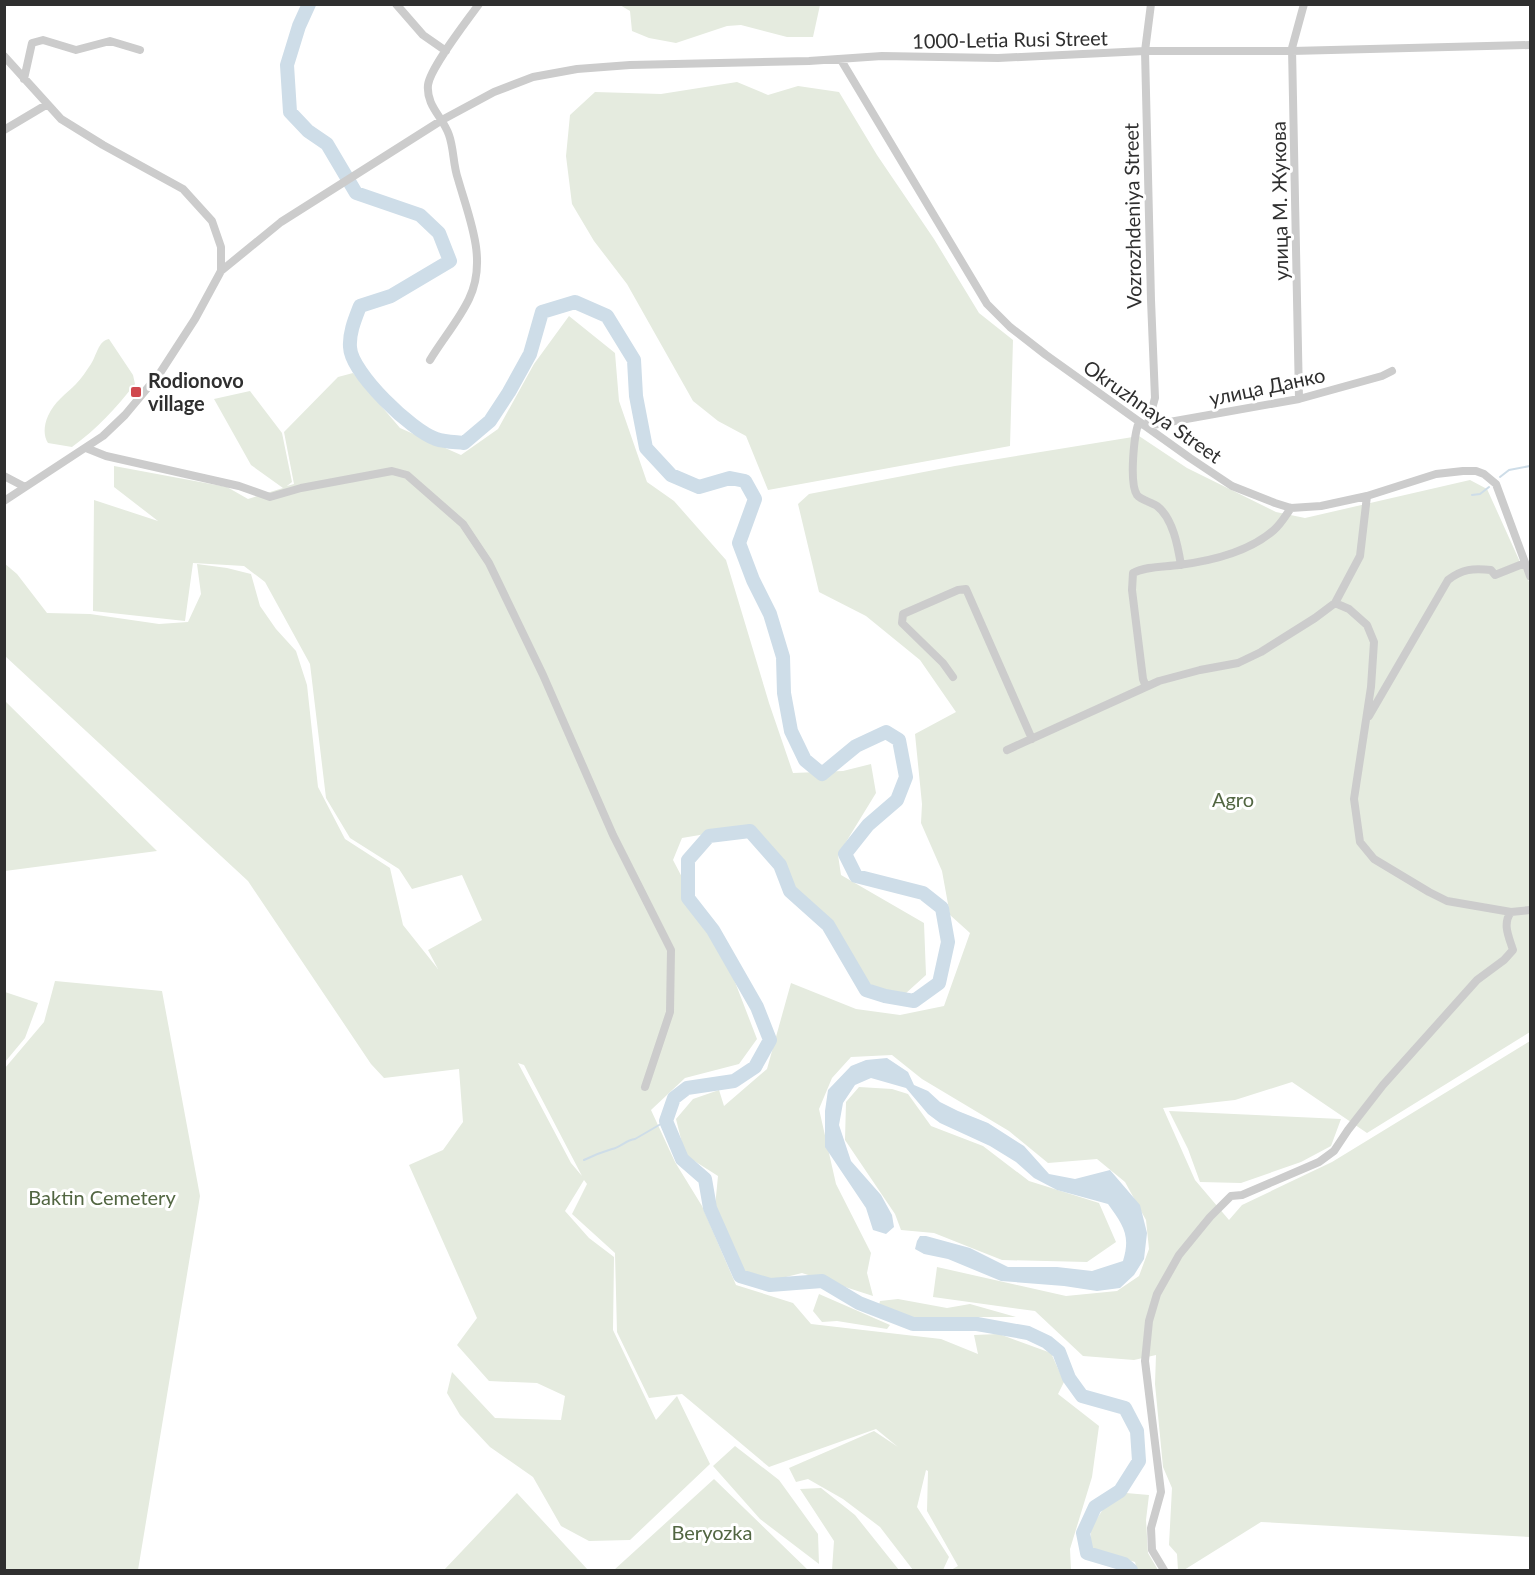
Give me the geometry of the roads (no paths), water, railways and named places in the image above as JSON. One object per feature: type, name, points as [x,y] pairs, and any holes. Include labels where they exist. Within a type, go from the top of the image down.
[{"type":"street","points":[[396,4],[423,35],[446,51]]},
{"type":"street","points":[[430,360],[469,299],[475,282],[477,265],[476,238],[456,172],[450,136],[432,107],[428,85],[446,51],[479,4]]},
{"type":"street","name":"Vozrozhdeniya Street","points":[[1151,4],[1145,51],[1150,300],[1155,398],[1143,424],[1135,431],[1134,480],[1138,497],[1159,507],[1170,523],[1181,565]]},
{"type":"street","name":"улица М. Жукова","points":[[1299,399],[1292,51],[1304,4]]},
{"type":"street","points":[[24,79],[32,43],[38,40],[76,50],[111,41],[141,50]]},
{"type":"street","name":"1000-Letia Rusi Street","points":[[221,271],[282,222],[442,120],[494,92],[533,77],[577,69],[665,63],[841,60],[882,56],[998,58],[1145,51],[1292,51],[1530,45]]},
{"type":"street","points":[[4,56],[61,119],[183,189],[212,221],[221,247],[221,271],[195,319],[160,373],[125,415],[104,436],[4,501]]},
{"type":"street","name":"Okruzhnaya Street","points":[[841,60],[987,304],[1010,327],[1046,355],[1232,486],[1291,508],[1322,506],[1367,496],[1436,474],[1476,471],[1484,474],[1496,484],[1530,576]]},
{"type":"street","points":[[4,130],[46,105]]},
{"type":"street","name":"улица Данко","points":[[1143,424],[1299,399],[1382,376],[1392,371]]},
{"type":"street","points":[[86,448],[106,456],[239,486],[270,497],[301,488],[392,471],[407,475],[463,524],[489,562],[543,675],[613,835],[671,951],[670,1012],[645,1087]]},
{"type":"street","points":[[4,476],[25,487]]},
{"type":"street","points":[[1007,750],[1180,674],[1238,663],[1261,652],[1315,618],[1335,603],[1360,556],[1367,496]]},
{"type":"street","points":[[1146,687],[1143,680],[1131,578],[1133,573],[1139,570],[1215,558],[1249,547],[1275,529],[1291,508]]},
{"type":"street","points":[[1365,725],[1448,580],[1458,572],[1474,568],[1491,570],[1495,574],[1525,563]]},
{"type":"street","points":[[953,677],[943,663],[902,623],[901,618],[903,614],[958,590],[966,589],[1032,739]]},
{"type":"street","points":[[1335,603],[1349,609],[1367,625],[1374,642],[1371,687],[1354,798],[1360,842],[1374,859],[1447,901],[1511,912],[1530,910]]},
{"type":"street","points":[[1164,1570],[1152,1550],[1151,1528],[1161,1492],[1145,1361],[1149,1321],[1157,1294],[1189,1242],[1231,1196],[1242,1195],[1319,1162],[1334,1151],[1383,1085],[1477,980],[1504,960],[1513,950],[1506,925],[1511,912]]},
{"type":"waterway","points":[[309,4],[299,26],[287,65],[290,112],[308,131],[327,144],[356,193],[420,215],[439,233],[450,261],[391,296],[360,306],[351,331],[350,347],[360,371],[371,385],[384,400],[425,434],[439,440],[464,443],[490,421],[509,392],[530,354],[542,312],[575,302],[607,316],[634,360],[636,396],[646,448],[671,475],[699,487],[730,478],[745,481],[755,499],[739,543],[753,580],[770,614],[783,657],[784,693],[791,731],[805,760],[822,774],[856,746],[886,732],[899,740],[906,777],[897,800],[868,825],[845,854],[856,876],[923,893],[942,908],[948,942],[939,983],[914,1001],[866,990],[828,925],[790,891],[780,865],[750,831],[709,836],[688,860],[688,898],[713,930],[757,1007],[770,1040],[755,1067],[734,1081],[687,1088],[674,1098],[666,1121],[682,1159],[705,1179],[710,1208],[740,1276],[770,1285],[822,1281],[859,1303],[913,1324],[977,1324],[1028,1333],[1047,1342],[1059,1352],[1069,1378],[1082,1396],[1125,1408],[1137,1431],[1139,1461],[1120,1491],[1095,1507],[1083,1533],[1087,1553],[1124,1564],[1131,1570]]},
{"type":"waterway","points":[[1500,477],[1509,470],[1530,466]]},
{"type":"waterway","points":[[1472,495],[1480,494],[1489,487]]},
{"type":"waterway","points":[[584,1160],[635,1139],[666,1121]]},
{"type":"place","name":"Rodionovo village","points":[[136,392]]},
{"type":"park label","name":"Agro","points":[[1233,799]]},
{"type":"park label","name":"Baktin Cemetery","points":[[102,1197]]},
{"type":"park label","name":"Beryozka","points":[[712,1532]]}]
